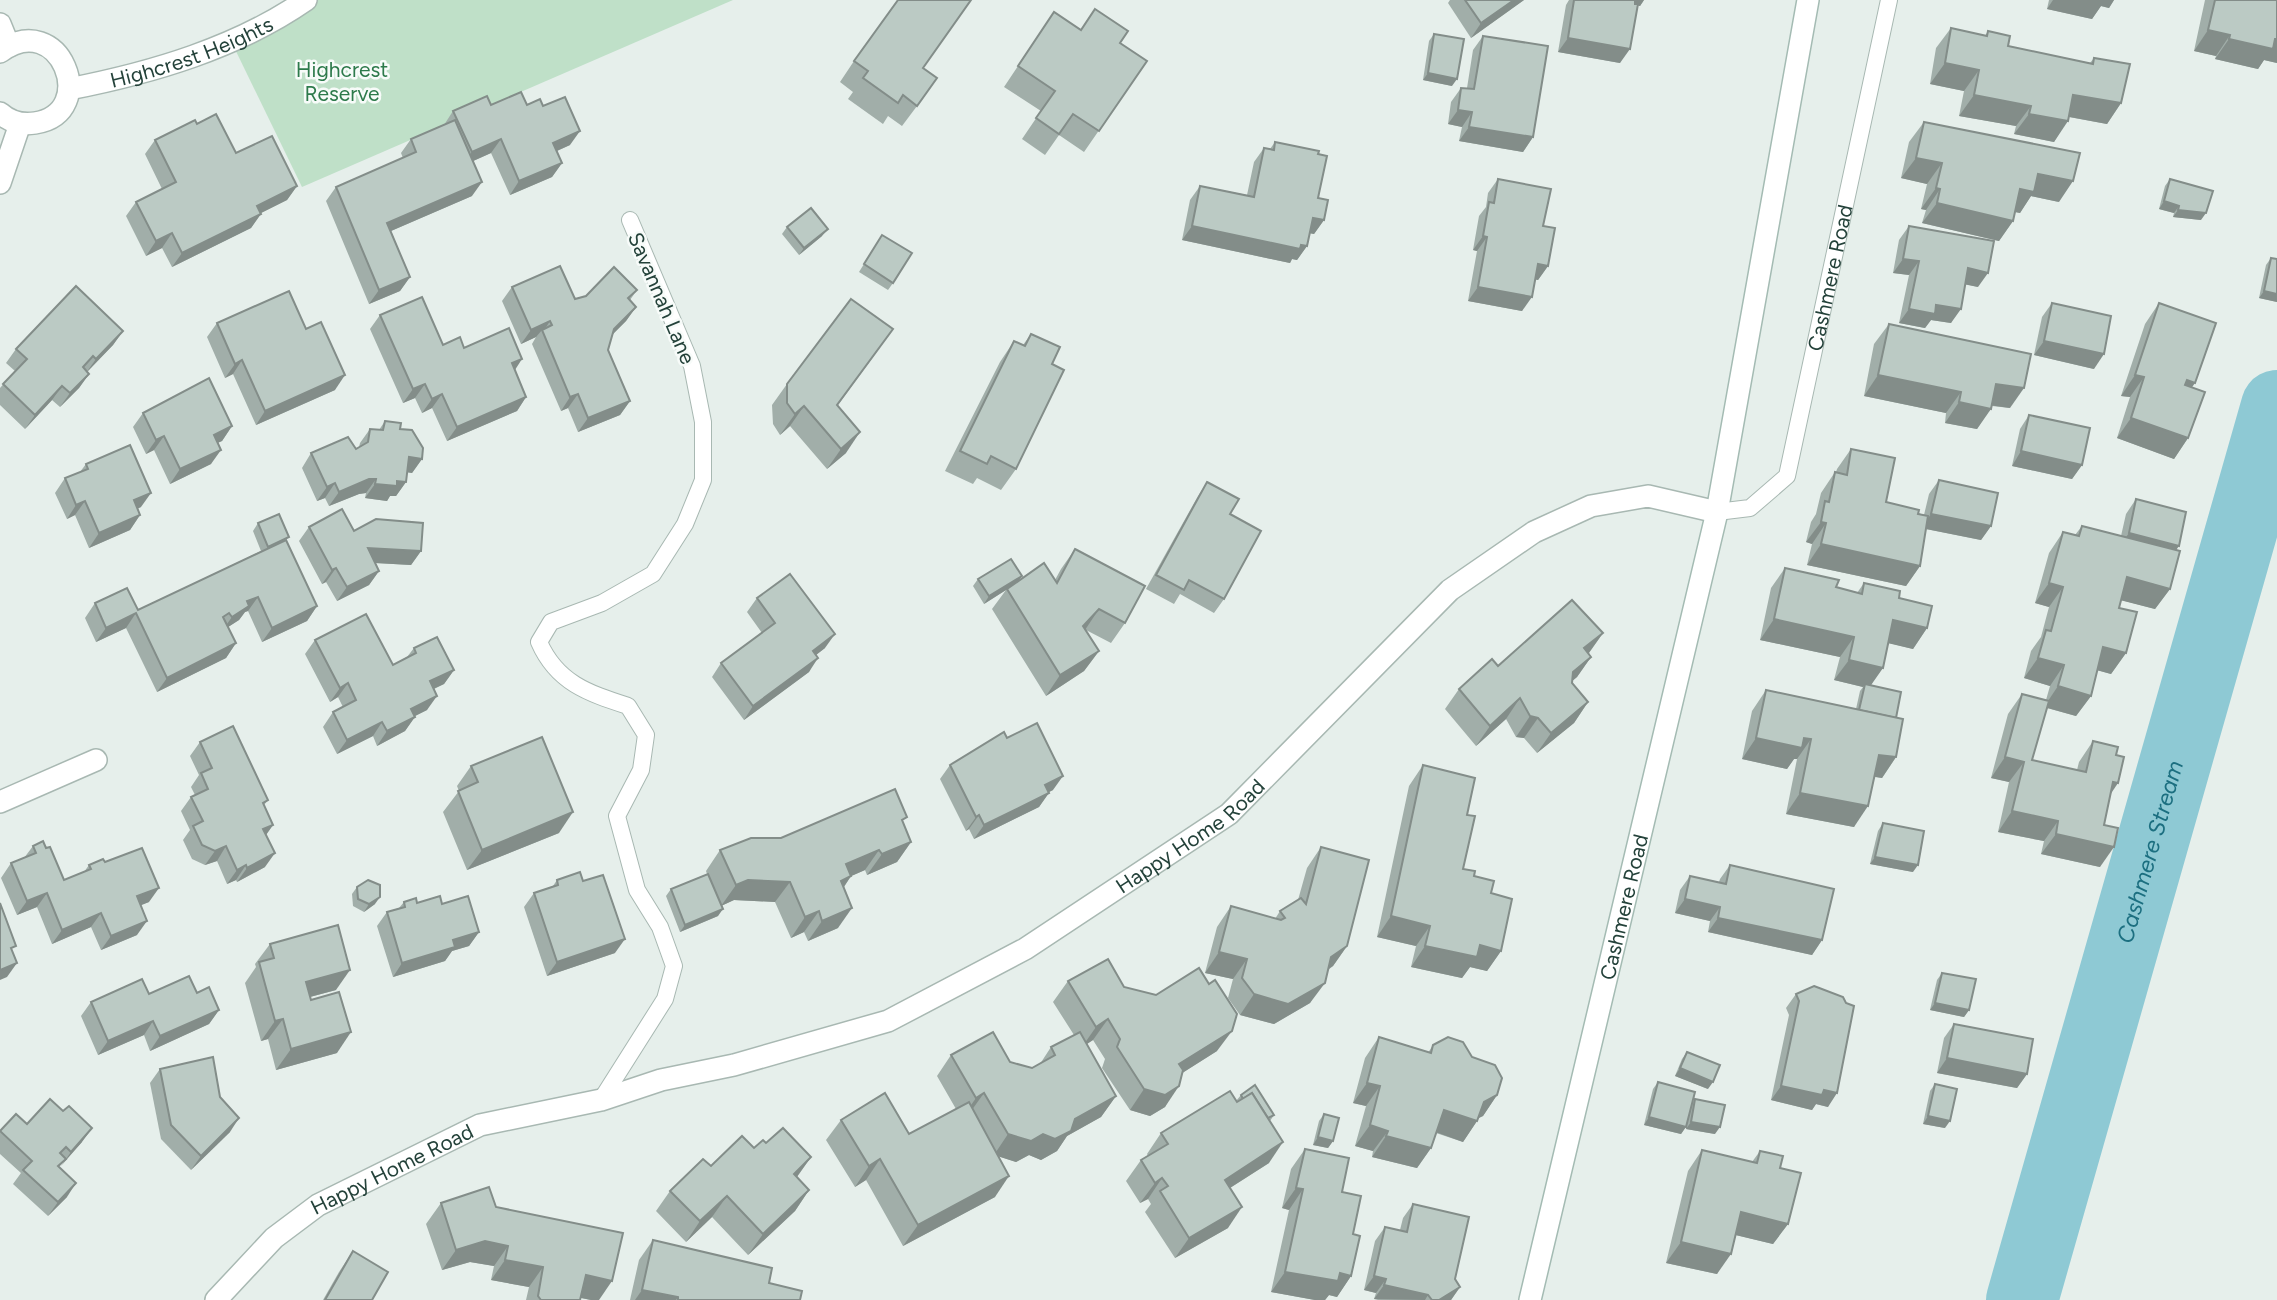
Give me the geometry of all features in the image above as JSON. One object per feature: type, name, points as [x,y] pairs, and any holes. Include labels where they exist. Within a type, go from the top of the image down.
[{"type":"street","name":"Highcrest Heights","points":[[69,89],[122,78],[231,41],[286,14],[306,0]]},
{"type":"street","name":"Cashmere Road","points":[[1530,1300],[1717,512],[1808,0]]},
{"type":"street","points":[[0,24],[4,49],[31,42],[52,49],[63,60],[69,74],[69,89],[56,114],[39,123],[20,124],[0,113]]},
{"type":"street","points":[[0,183],[20,124]]},
{"type":"street","name":"Happy Home Road","points":[[216,1300],[274,1238],[318,1205],[480,1125],[601,1100],[661,1080],[734,1065],[888,1021],[1025,949],[1229,814],[1450,590],[1534,532],[1591,506],[1648,496],[1717,512]]},
{"type":"street","points":[[0,802],[96,760]]},
{"type":"lane","name":"Cashmere Road","points":[[1717,512],[1750,508],[1787,476],[1889,0]]},
{"type":"lane","name":"Savannah Lane","points":[[601,1100],[665,999],[674,966],[660,927],[637,890],[617,816],[641,770],[646,735],[628,706],[587,693],[548,664],[539,642],[551,622],[602,603],[653,574],[685,524],[704,480],[703,422],[692,366],[630,220]]},
{"type":"green space","name":"Highcrest Reserve","points":[[306,0],[733,0],[302,187],[231,41]]},
{"type":"building","points":[[898,0],[971,0],[923,68],[937,78],[917,106],[903,95],[898,103],[863,78],[868,71],[854,61]]},
{"type":"building","points":[[1465,0],[1514,0],[1481,23]]},
{"type":"building","points":[[1574,0],[1635,0],[1635,4],[1638,4],[1630,49],[1568,38]]},
{"type":"building","points":[[2215,0],[2277,0],[2277,39],[2273,49],[2229,39],[2230,35],[2208,30]]},
{"type":"building","points":[[1095,9],[1128,31],[1120,43],[1147,61],[1099,131],[1073,114],[1059,134],[1036,118],[1055,91],[1018,66],[1054,12],[1081,30]]},
{"type":"building","points":[[1951,28],[1987,36],[1988,31],[2010,36],[2008,46],[2093,64],[2094,58],[2130,64],[2121,103],[2073,95],[2068,121],[2029,114],[2031,106],[1974,95],[1979,70],[1945,63]]},
{"type":"building","points":[[1434,34],[1464,39],[1457,79],[1428,73]]},
{"type":"building","points":[[1483,36],[1548,46],[1533,137],[1469,127],[1472,112],[1458,110],[1461,88],[1474,89]]},
{"type":"building","points":[[521,92],[527,105],[540,99],[543,106],[565,97],[580,131],[553,143],[562,163],[519,181],[501,139],[472,152],[453,111],[487,96],[491,105]]},
{"type":"building","points":[[216,114],[236,153],[272,136],[297,186],[257,206],[261,214],[182,253],[172,233],[156,241],[136,202],[176,182],[155,140],[195,120],[197,124]]},
{"type":"building","points":[[455,120],[482,182],[387,223],[410,277],[379,290],[336,187],[416,152],[411,139]]},
{"type":"building","points":[[1924,122],[2080,153],[2073,181],[2038,174],[2034,192],[2020,189],[2013,221],[1937,203],[1940,189],[1936,188],[1942,163],[1916,158]]},
{"type":"building","points":[[1275,142],[1319,151],[1318,154],[1327,156],[1318,198],[1328,200],[1324,220],[1313,218],[1307,246],[1301,245],[1300,249],[1192,226],[1200,186],[1254,197],[1264,148],[1274,150]]},
{"type":"building","points":[[1498,179],[1551,189],[1543,226],[1555,228],[1548,266],[1538,264],[1532,297],[1478,287],[1487,237],[1483,236],[1489,202],[1494,203]]},
{"type":"building","points":[[2170,179],[2213,191],[2206,213],[2178,210],[2179,206],[2164,201]]},
{"type":"building","points":[[811,208],[828,229],[804,248],[787,227]]},
{"type":"building","points":[[1909,226],[1994,241],[1988,273],[1968,268],[1961,309],[1936,305],[1935,314],[1909,309],[1919,261],[1903,259]]},
{"type":"building","points":[[882,235],[912,253],[893,283],[864,264]]},
{"type":"building","points":[[2271,258],[2277,259],[2277,294],[2264,291]]},
{"type":"building","points":[[560,266],[575,299],[586,296],[614,267],[637,290],[628,298],[636,307],[614,329],[608,350],[630,401],[588,418],[578,394],[570,397],[542,330],[552,325],[550,321],[531,330],[512,287]]},
{"type":"building","points":[[76,286],[123,331],[96,359],[93,356],[83,367],[89,374],[70,393],[62,386],[35,415],[3,384],[27,359],[16,349]]},
{"type":"building","points":[[289,291],[306,329],[321,322],[345,375],[265,411],[242,360],[235,364],[217,323]]},
{"type":"building","points":[[422,297],[443,345],[460,337],[464,348],[509,328],[522,359],[512,363],[526,397],[457,427],[442,394],[432,399],[425,384],[413,389],[380,315]]},
{"type":"building","points":[[851,299],[893,329],[837,405],[860,432],[841,449],[804,406],[795,414],[787,403],[787,384]]},
{"type":"building","points":[[2052,303],[2111,316],[2104,354],[2044,341]]},
{"type":"building","points":[[2159,303],[2216,323],[2195,383],[2187,380],[2185,385],[2205,392],[2188,438],[2131,418],[2144,377],[2135,375]]},
{"type":"building","points":[[1889,324],[2031,354],[2024,388],[1996,384],[1991,409],[1959,402],[1961,392],[1878,375]]},
{"type":"building","points":[[1031,334],[1060,347],[1052,364],[1064,370],[1016,469],[991,456],[987,464],[960,451],[1014,341],[1025,346]]},
{"type":"building","points":[[209,378],[232,426],[214,435],[221,450],[180,469],[164,436],[156,440],[143,413]]},
{"type":"building","points":[[2029,415],[2090,428],[2082,465],[2021,451]]},
{"type":"building","points":[[385,421],[401,423],[400,429],[412,430],[423,448],[422,459],[409,457],[406,482],[397,481],[397,486],[375,484],[376,479],[369,479],[339,492],[335,483],[327,487],[311,453],[348,437],[356,449],[368,442],[370,429],[383,430]]},
{"type":"building","points":[[130,445],[151,493],[134,500],[140,515],[99,533],[85,501],[76,505],[65,478],[88,469],[86,464]]},
{"type":"building","points":[[1851,449],[1895,458],[1886,502],[1919,510],[1918,514],[1928,516],[1920,566],[1821,544],[1826,523],[1821,522],[1825,501],[1829,502],[1835,472],[1847,475]]},
{"type":"building","points":[[1939,480],[1998,493],[1991,526],[1931,514]]},
{"type":"building","points":[[1207,482],[1239,499],[1230,514],[1261,531],[1224,599],[1189,580],[1184,590],[1156,575]]},
{"type":"building","points":[[2136,499],[2186,512],[2179,546],[2129,533]]},
{"type":"building","points":[[342,509],[354,531],[376,519],[423,523],[421,551],[368,548],[379,571],[347,587],[336,568],[332,570],[309,527]]},
{"type":"building","points":[[279,514],[289,537],[268,547],[258,523]]},
{"type":"building","points":[[2082,526],[2180,551],[2170,589],[2127,577],[2119,608],[2137,612],[2126,653],[2103,647],[2091,696],[2058,686],[2064,665],[2038,658],[2046,630],[2051,631],[2063,587],[2049,583],[2063,532],[2079,536]]},
{"type":"building","points":[[286,540],[317,606],[272,628],[258,597],[247,601],[249,606],[232,617],[229,613],[223,617],[236,643],[167,678],[136,613],[106,628],[95,603],[127,588],[138,610]]},
{"type":"building","points":[[1075,549],[1145,586],[1125,623],[1099,609],[1083,626],[1099,651],[1060,675],[1007,589],[1044,563],[1057,583]]},
{"type":"building","points":[[1011,559],[1022,576],[989,596],[978,579]]},
{"type":"building","points":[[1785,568],[1839,580],[1836,587],[1862,594],[1864,583],[1900,591],[1899,598],[1932,606],[1927,628],[1893,620],[1883,668],[1849,660],[1854,637],[1774,619]]},
{"type":"building","points":[[790,574],[835,634],[813,651],[818,658],[753,706],[721,663],[775,623],[757,598]]},
{"type":"building","points":[[1572,600],[1603,633],[1584,648],[1591,657],[1573,672],[1572,683],[1588,702],[1551,733],[1538,718],[1530,716],[1520,698],[1490,726],[1459,689],[1492,659],[1498,666]]},
{"type":"building","points":[[366,614],[393,665],[416,653],[414,648],[437,637],[454,670],[430,681],[437,696],[411,709],[415,717],[387,731],[382,722],[347,740],[333,712],[356,700],[348,683],[340,688],[315,640]]},
{"type":"building","points":[[1865,684],[1901,692],[1896,718],[1859,710]]},
{"type":"building","points":[[1766,690],[1903,719],[1896,757],[1879,755],[1868,806],[1800,793],[1811,739],[1804,738],[1802,748],[1756,738]]},
{"type":"building","points":[[2022,694],[2049,701],[2032,760],[2086,772],[2093,741],[2118,747],[2116,755],[2124,757],[2118,783],[2113,782],[2104,825],[2118,828],[2114,847],[2056,834],[2058,821],[2012,811],[2024,762],[2005,757]]},
{"type":"building","points":[[1037,723],[1063,776],[1045,785],[1049,793],[984,825],[979,815],[976,817],[950,765],[1004,732],[1007,738]]},
{"type":"building","points":[[233,726],[268,800],[263,803],[273,825],[263,829],[275,853],[247,868],[246,865],[237,870],[226,846],[215,851],[202,845],[193,826],[203,821],[191,797],[208,789],[201,773],[212,768],[200,742]]},
{"type":"building","points":[[542,737],[573,812],[482,850],[458,791],[478,782],[471,766]]},
{"type":"building","points":[[1423,765],[1475,778],[1467,815],[1475,816],[1463,869],[1475,871],[1474,876],[1494,881],[1491,893],[1512,899],[1501,951],[1480,945],[1477,957],[1425,946],[1430,926],[1391,916]]},
{"type":"building","points":[[895,789],[907,817],[902,820],[911,842],[882,854],[879,850],[846,864],[851,876],[841,881],[852,908],[822,921],[819,911],[805,917],[790,882],[748,880],[736,885],[720,850],[751,838],[781,838]]},
{"type":"building","points":[[1883,823],[1924,831],[1918,865],[1875,857]]},
{"type":"building","points":[[43,841],[46,848],[50,847],[64,880],[91,869],[89,865],[103,859],[105,862],[142,848],[159,888],[137,896],[147,921],[111,936],[101,913],[62,930],[47,893],[27,901],[11,863],[36,853],[33,846]]},
{"type":"building","points":[[1321,847],[1369,860],[1347,946],[1331,957],[1325,983],[1288,1004],[1254,994],[1242,978],[1247,959],[1219,952],[1231,906],[1281,920],[1285,918],[1280,911],[1301,898],[1306,904]]},
{"type":"building","points":[[1730,865],[1834,889],[1822,940],[1718,918],[1720,907],[1685,899],[1690,876],[1726,884]]},
{"type":"building","points":[[580,872],[583,881],[603,875],[625,939],[557,962],[534,893],[558,885],[557,880]]},
{"type":"building","points":[[708,874],[723,909],[685,925],[671,889]]},
{"type":"building","points":[[368,880],[380,885],[380,897],[369,904],[358,899],[357,887]]},
{"type":"building","points":[[440,896],[442,904],[468,896],[479,932],[453,940],[455,947],[402,963],[387,912],[405,907],[404,902],[416,898],[417,903]]},
{"type":"building","points":[[0,903],[16,946],[11,948],[17,963],[0,970]]},
{"type":"building","points":[[338,925],[350,970],[306,982],[311,1000],[339,992],[351,1032],[291,1049],[283,1019],[275,1021],[259,962],[274,958],[270,944]]},
{"type":"building","points":[[1108,959],[1124,987],[1156,995],[1199,968],[1209,984],[1215,980],[1237,1014],[1232,1031],[1179,1064],[1183,1070],[1179,1086],[1165,1095],[1144,1089],[1117,1047],[1120,1039],[1108,1019],[1096,1027],[1068,981]]},
{"type":"building","points":[[1942,973],[1976,979],[1969,1010],[1935,1003]]},
{"type":"building","points":[[189,976],[197,993],[209,987],[219,1010],[160,1036],[153,1021],[108,1041],[91,1002],[142,979],[149,994]]},
{"type":"building","points":[[1814,986],[1843,997],[1846,1003],[1854,1006],[1837,1093],[1824,1090],[1822,1095],[1781,1086],[1799,1001],[1796,994]]},
{"type":"building","points":[[1954,1024],[2033,1039],[2027,1074],[1947,1058]]},
{"type":"building","points":[[993,1032],[1010,1062],[1032,1068],[1055,1055],[1051,1047],[1080,1032],[1116,1096],[1075,1119],[1071,1131],[1055,1139],[1043,1134],[1031,1141],[1008,1134],[984,1093],[976,1098],[951,1055]]},
{"type":"building","points":[[1379,1037],[1431,1053],[1433,1045],[1448,1037],[1463,1042],[1472,1057],[1495,1065],[1502,1078],[1497,1095],[1484,1102],[1477,1121],[1444,1110],[1431,1148],[1386,1136],[1388,1131],[1370,1125],[1380,1086],[1367,1083]]},
{"type":"building","points":[[1687,1052],[1720,1065],[1713,1082],[1680,1068]]},
{"type":"building","points":[[213,1057],[220,1097],[239,1118],[201,1156],[171,1125],[160,1069]]},
{"type":"building","points":[[1658,1082],[1695,1092],[1686,1127],[1649,1117]]},
{"type":"building","points":[[1935,1084],[1957,1089],[1950,1121],[1928,1116]]},
{"type":"building","points":[[1255,1085],[1274,1115],[1268,1118],[1252,1093],[1243,1099],[1241,1095]]},
{"type":"building","points":[[1230,1091],[1237,1102],[1252,1093],[1283,1142],[1225,1180],[1242,1207],[1189,1238],[1160,1191],[1168,1186],[1162,1178],[1155,1183],[1141,1160],[1168,1144],[1161,1133]]},
{"type":"building","points":[[885,1093],[909,1134],[969,1102],[1009,1176],[918,1225],[880,1159],[869,1166],[841,1120]]},
{"type":"building","points":[[50,1099],[63,1111],[69,1106],[92,1128],[71,1152],[66,1147],[60,1153],[66,1159],[58,1166],[76,1183],[58,1202],[23,1170],[32,1161],[0,1131],[16,1114],[27,1124]]},
{"type":"building","points":[[1695,1099],[1725,1105],[1720,1127],[1691,1122]]},
{"type":"building","points":[[1324,1114],[1339,1118],[1333,1141],[1318,1137]]},
{"type":"building","points":[[783,1128],[811,1157],[794,1174],[809,1190],[763,1234],[727,1196],[700,1221],[670,1191],[703,1159],[711,1166],[742,1136],[754,1148],[763,1140],[766,1143]]},
{"type":"building","points":[[1305,1149],[1349,1158],[1342,1192],[1361,1196],[1353,1234],[1360,1236],[1351,1276],[1340,1273],[1338,1281],[1285,1272],[1303,1189],[1296,1188]]},
{"type":"building","points":[[1702,1150],[1757,1163],[1760,1151],[1783,1156],[1780,1168],[1801,1173],[1788,1224],[1741,1212],[1731,1254],[1681,1242]]},
{"type":"building","points":[[489,1187],[496,1207],[623,1233],[612,1281],[586,1275],[580,1300],[541,1300],[538,1296],[543,1267],[505,1260],[508,1246],[485,1241],[456,1250],[441,1203]]},
{"type":"building","points":[[1413,1204],[1469,1217],[1455,1279],[1460,1287],[1439,1300],[1384,1285],[1386,1279],[1374,1276],[1385,1227],[1407,1232]]},
{"type":"building","points":[[653,1240],[772,1268],[769,1283],[802,1291],[800,1300],[678,1300],[678,1297],[642,1290]]},
{"type":"building","points":[[353,1251],[388,1272],[372,1300],[325,1300]]},
{"type":"waterway","name":"Cashmere Stream","points":[[2022,1300],[2277,406]]}]
